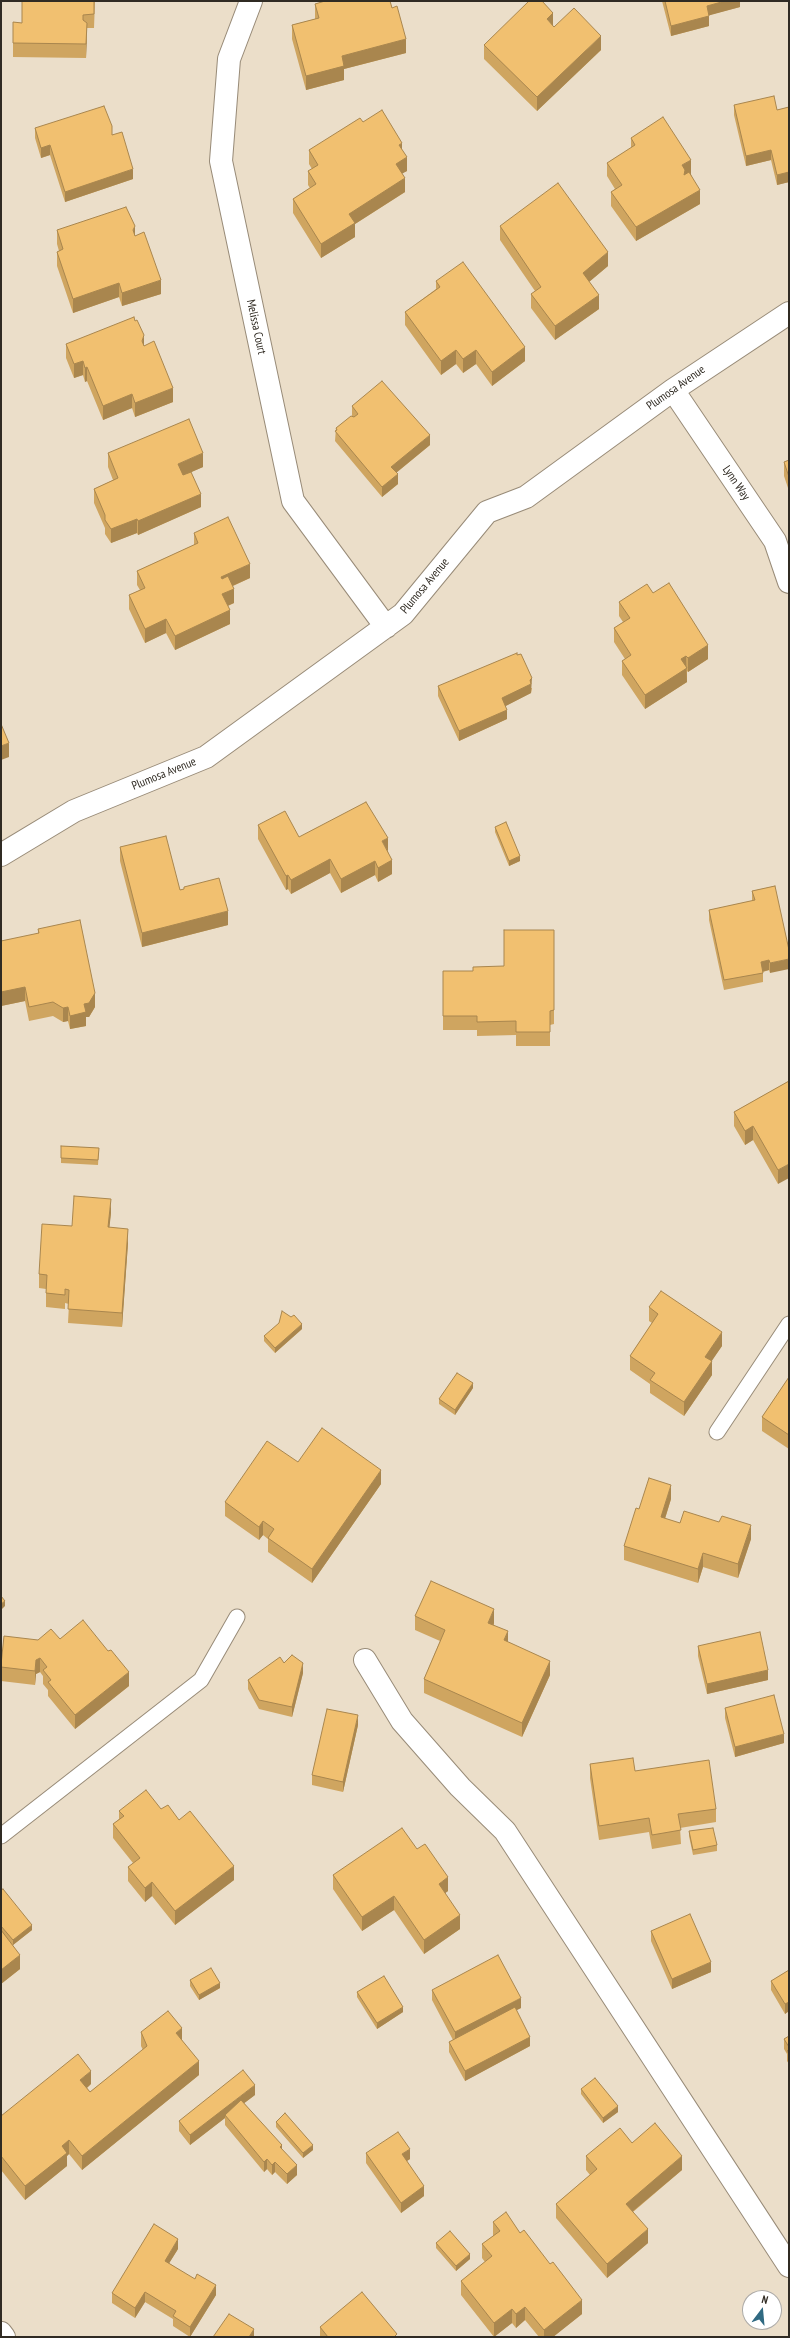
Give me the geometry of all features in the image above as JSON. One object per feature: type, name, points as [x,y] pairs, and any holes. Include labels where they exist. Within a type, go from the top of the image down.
[{"type":"street","name":"Melissa Court","points":[[251,1],[229,59],[221,161],[293,501],[386,627]]},
{"type":"street","name":"Plumosa Avenue","points":[[1,856],[74,810],[206,757],[403,614],[487,512],[526,497],[673,390],[789,314]]},
{"type":"street","name":"Lynn Way","points":[[673,390],[775,541],[789,582]]},
{"type":"street","points":[[365,1660],[402,1722],[460,1787],[505,1831],[789,2266]]},
{"type":"street","points":[[1,2333],[4,2337]]},
{"type":"lane","points":[[717,1432],[789,1324]]},
{"type":"lane","points":[[1,1836],[201,1680],[237,1617]]},
{"type":"building","points":[[22,1],[94,1],[94,14],[83,15],[83,20],[87,23],[86,44],[13,43],[13,22],[22,23]]},
{"type":"building","points":[[325,1],[390,1],[392,8],[397,6],[406,39],[342,56],[344,66],[306,76],[292,25],[319,18],[315,4]]},
{"type":"building","points":[[529,1],[542,1],[553,13],[547,19],[554,27],[574,8],[601,36],[537,97],[484,45]]},
{"type":"building","points":[[665,1],[725,1],[707,6],[709,16],[671,26]]},
{"type":"building","points":[[774,96],[777,110],[789,107],[789,172],[777,175],[771,150],[746,156],[734,105]]},
{"type":"building","points":[[104,106],[112,126],[112,135],[122,132],[133,169],[65,192],[50,145],[41,148],[35,128]]},
{"type":"building","points":[[382,110],[402,143],[399,145],[407,157],[396,164],[405,178],[349,214],[355,223],[321,244],[293,199],[316,184],[308,171],[318,165],[309,150],[360,118],[363,122]]},
{"type":"building","points":[[663,117],[691,160],[682,165],[685,170],[684,175],[689,172],[700,190],[636,227],[611,192],[622,185],[607,163],[635,145],[631,138]]},
{"type":"building","points":[[558,183],[608,252],[583,273],[599,295],[555,326],[531,294],[541,287],[500,226]]},
{"type":"building","points":[[126,207],[135,226],[133,230],[135,236],[144,232],[161,280],[122,293],[119,283],[73,299],[57,252],[63,249],[57,230]]},
{"type":"building","points":[[463,262],[525,347],[492,372],[476,350],[463,359],[456,350],[441,361],[405,312],[440,287],[436,281]]},
{"type":"building","points":[[134,317],[144,335],[142,341],[144,346],[154,341],[173,388],[135,403],[132,394],[103,406],[87,367],[85,368],[83,361],[74,364],[66,344]]},
{"type":"building","points":[[382,381],[430,435],[391,467],[398,474],[382,487],[335,431],[337,430],[336,428],[351,416],[354,417],[358,414],[352,406]]},
{"type":"building","points":[[189,419],[203,453],[178,464],[183,475],[191,472],[201,494],[138,521],[137,519],[111,529],[105,520],[105,515],[94,489],[118,478],[108,453]]},
{"type":"building","points":[[789,460],[789,477],[784,462]]},
{"type":"building","points":[[228,517],[250,564],[221,577],[222,579],[228,576],[234,589],[222,594],[230,610],[175,636],[166,619],[145,629],[129,595],[145,588],[137,571],[198,543],[194,533]]},
{"type":"building","points":[[669,583],[708,645],[688,658],[686,656],[681,659],[687,668],[645,695],[622,661],[631,655],[614,628],[630,618],[619,602],[647,584],[653,593]]},
{"type":"building","points":[[517,653],[517,655],[521,654],[532,678],[530,680],[531,684],[502,698],[507,710],[459,731],[438,686]]},
{"type":"building","points":[[1,724],[9,743],[1,746]]},
{"type":"building","points":[[366,802],[388,838],[382,841],[392,860],[378,868],[375,861],[341,879],[330,859],[291,880],[288,875],[286,876],[258,825],[285,811],[299,837]]},
{"type":"building","points":[[506,822],[520,856],[509,861],[495,827]]},
{"type":"building","points":[[166,836],[180,890],[184,889],[184,887],[219,878],[228,911],[142,933],[120,847]]},
{"type":"building","points":[[775,886],[789,950],[789,959],[770,963],[769,960],[761,962],[763,973],[724,980],[709,910],[755,900],[752,891]]},
{"type":"building","points":[[80,920],[95,993],[89,1003],[84,1004],[86,1012],[70,1016],[68,1007],[63,1008],[53,1002],[29,1007],[25,987],[1,992],[1,941],[39,933],[38,929]]},
{"type":"building","points":[[504,930],[554,930],[554,1010],[550,1011],[550,1032],[516,1032],[516,1021],[477,1022],[477,1016],[443,1016],[443,971],[473,971],[473,967],[504,966]]},
{"type":"building","points":[[789,1081],[789,1164],[778,1170],[753,1126],[745,1131],[734,1112]]},
{"type":"building","points":[[61,1146],[99,1148],[98,1160],[61,1158]]},
{"type":"building","points":[[74,1196],[111,1199],[108,1227],[128,1229],[122,1313],[68,1309],[69,1290],[65,1289],[65,1295],[46,1293],[47,1275],[39,1274],[42,1224],[72,1226]]},
{"type":"building","points":[[661,1291],[722,1332],[705,1357],[712,1361],[684,1402],[650,1380],[655,1373],[630,1356],[658,1314],[649,1307]]},
{"type":"building","points":[[282,1311],[291,1317],[294,1315],[302,1324],[275,1348],[264,1336],[279,1323]]},
{"type":"building","points":[[457,1373],[473,1383],[455,1410],[439,1399]]},
{"type":"building","points":[[789,1377],[789,1435],[762,1417]]},
{"type":"building","points":[[322,1428],[381,1470],[312,1569],[268,1538],[274,1529],[263,1521],[259,1527],[225,1502],[267,1441],[298,1462]]},
{"type":"building","points":[[649,1478],[671,1485],[661,1517],[680,1523],[684,1511],[719,1522],[722,1516],[751,1525],[738,1564],[703,1553],[698,1569],[624,1546],[636,1508],[639,1509]]},
{"type":"building","points":[[431,1581],[494,1609],[488,1623],[508,1631],[504,1640],[550,1661],[522,1723],[424,1679],[445,1630],[415,1616]]},
{"type":"building","points":[[1,1596],[5,1601],[1,1604]]},
{"type":"building","points":[[83,1620],[108,1651],[111,1650],[129,1672],[75,1715],[48,1682],[51,1680],[43,1670],[47,1667],[40,1658],[36,1660],[35,1671],[1,1667],[1,1665],[4,1636],[38,1640],[51,1629],[60,1639]]},
{"type":"building","points":[[760,1632],[768,1670],[707,1684],[698,1646]]},
{"type":"building","points":[[292,1655],[303,1663],[292,1707],[259,1700],[248,1680],[280,1657],[284,1663]]},
{"type":"building","points":[[774,1695],[784,1734],[735,1747],[725,1708]]},
{"type":"building","points":[[327,1709],[358,1715],[343,1782],[312,1775]]},
{"type":"building","points":[[633,1758],[635,1771],[709,1760],[716,1809],[678,1814],[681,1830],[652,1835],[649,1818],[599,1826],[590,1764]]},
{"type":"building","points":[[146,1790],[161,1809],[168,1805],[179,1820],[190,1811],[234,1866],[175,1911],[152,1882],[145,1888],[128,1867],[140,1858],[113,1824],[124,1816],[119,1811]]},
{"type":"building","points":[[402,1828],[417,1849],[425,1844],[448,1877],[439,1884],[460,1915],[424,1940],[394,1896],[362,1917],[333,1875]]},
{"type":"building","points":[[713,1828],[717,1845],[693,1850],[689,1831]]},
{"type":"building","points":[[3,1889],[32,1925],[13,1940],[1,1926],[1,1890]]},
{"type":"building","points":[[690,1914],[711,1962],[672,1979],[651,1931]]},
{"type":"building","points":[[1,1930],[20,1955],[1,1970]]},
{"type":"building","points":[[498,1955],[521,1998],[455,2032],[432,1990]]},
{"type":"building","points":[[211,1968],[220,1983],[199,1995],[190,1980]]},
{"type":"building","points":[[789,1970],[789,2002],[785,2004],[771,1981]]},
{"type":"building","points":[[384,1976],[403,2007],[377,2023],[357,1992]]},
{"type":"building","points":[[515,2007],[530,2037],[465,2071],[449,2042]]},
{"type":"building","points":[[168,2011],[182,2028],[176,2033],[199,2061],[82,2156],[69,2140],[62,2146],[67,2153],[25,2186],[1,2156],[1,2116],[78,2054],[91,2071],[80,2080],[90,2092],[147,2046],[141,2032]]},
{"type":"building","points":[[789,2036],[789,2047],[784,2039]]},
{"type":"building","points":[[243,2070],[255,2085],[190,2135],[179,2121]]},
{"type":"building","points":[[595,2078],[618,2106],[603,2118],[581,2089]]},
{"type":"building","points":[[241,2100],[282,2145],[280,2147],[297,2165],[287,2174],[275,2162],[272,2165],[267,2159],[264,2162],[225,2115]]},
{"type":"building","points":[[285,2113],[313,2145],[303,2153],[276,2122]]},
{"type":"building","points":[[655,2123],[682,2156],[626,2204],[648,2229],[607,2264],[556,2204],[597,2169],[586,2156],[620,2128],[632,2143]]},
{"type":"building","points":[[398,2132],[410,2149],[402,2154],[424,2186],[401,2203],[366,2153]]},
{"type":"building","points":[[506,2212],[520,2233],[524,2230],[550,2264],[553,2262],[582,2300],[544,2330],[525,2307],[516,2314],[512,2309],[494,2323],[461,2281],[492,2256],[482,2244],[500,2231],[493,2222]]},
{"type":"building","points":[[154,2224],[178,2239],[165,2261],[195,2279],[197,2274],[216,2285],[190,2327],[173,2316],[176,2311],[145,2292],[135,2308],[112,2293]]},
{"type":"building","points":[[450,2231],[470,2254],[456,2266],[436,2243]]},
{"type":"building","points":[[362,2292],[397,2334],[394,2337],[328,2337],[320,2327]]},
{"type":"building","points":[[229,2314],[254,2329],[249,2337],[213,2337]]}]
